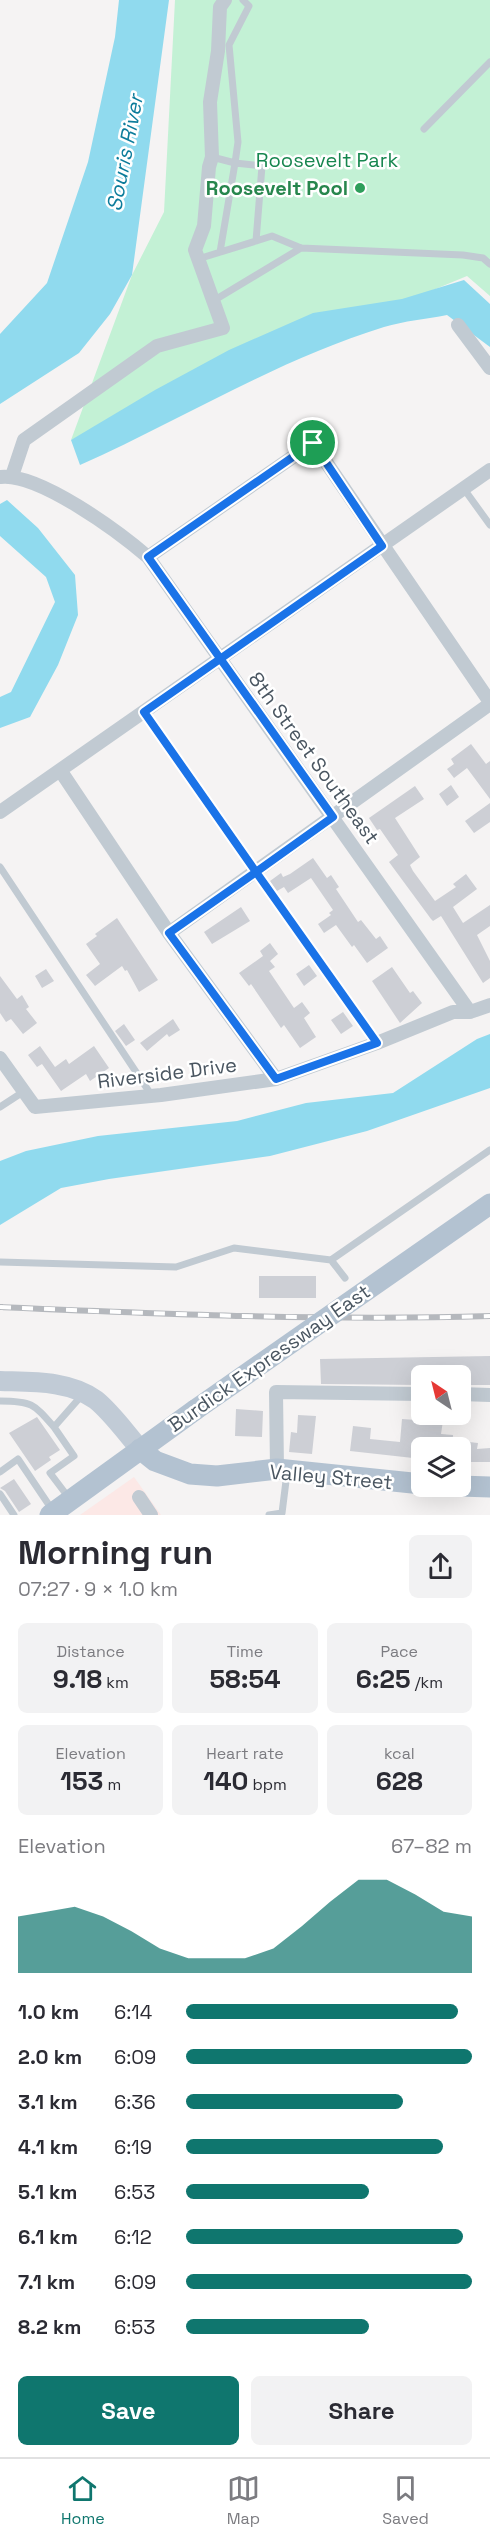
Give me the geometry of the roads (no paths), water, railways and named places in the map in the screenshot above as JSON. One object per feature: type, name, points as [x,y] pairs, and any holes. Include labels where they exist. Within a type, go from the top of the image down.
[{"type":"main road","name":"Burdick Expressway East","points":[[58,1509],[195,1410],[490,1204]]},
{"type":"main road","name":"Valley Street","points":[[140,1449],[155,1461],[190,1474],[217,1476],[282,1470],[411,1483]]},
{"type":"main road","points":[[471,1486],[490,1487]]},
{"type":"street","points":[[12,477],[24,440],[157,346],[223,328],[195,249],[204,226],[212,157],[210,102],[224,45],[220,7],[225,0]]},
{"type":"street","points":[[458,325],[490,368]]},
{"type":"street","points":[[148,557],[313,443],[490,703],[169,933]]},
{"type":"street","points":[[0,812],[490,470]]},
{"type":"street","name":"8th Street Southeast","points":[[12,477],[43,487],[119,532],[148,557],[470,1012]]},
{"type":"street","points":[[60,770],[169,933],[276,1079]]},
{"type":"street","name":"Riverside Drive","points":[[23,1092],[35,1107],[276,1079],[377,1043],[453,1012],[470,1012],[490,1005]]},
{"type":"street","points":[[0,1058],[23,1092]]},
{"type":"street","points":[[0,1381],[25,1392],[48,1383],[84,1394],[104,1408],[140,1449]]},
{"type":"street","points":[[282,1470],[276,1392],[411,1394]]},
{"type":"street","points":[[471,1394],[490,1395]]},
{"type":"street","points":[[139,1497],[151,1515]]},
{"type":"lane","points":[[220,252],[238,142],[224,45],[249,6],[243,0]]},
{"type":"lane","points":[[424,129],[490,62]]},
{"type":"lane","points":[[212,157],[261,166],[256,241]]},
{"type":"lane","points":[[198,259],[272,236],[301,248],[463,255],[483,258],[490,264]]},
{"type":"lane","points":[[213,301],[301,248]]},
{"type":"lane","points":[[464,489],[490,525]]},
{"type":"lane","points":[[144,712],[377,1043]]},
{"type":"lane","points":[[0,867],[152,1095]]},
{"type":"lane","points":[[0,1107],[23,1092]]},
{"type":"lane","points":[[0,1262],[176,1267],[234,1248],[331,1260],[490,1150]]},
{"type":"lane","points":[[331,1260],[345,1278]]},
{"type":"lane","points":[[0,1401],[25,1392],[74,1456],[50,1473],[58,1509]]},
{"type":"lane","points":[[54,1427],[84,1394]]},
{"type":"lane","points":[[0,1472],[18,1459],[58,1509]]},
{"type":"lane","points":[[269,1515],[282,1514],[282,1470]]},
{"type":"lane","points":[[0,1494],[14,1515]]},
{"type":"water","name":"Souris River","points":[[119,0],[169,0],[132,275],[110,314],[79,353],[0,404],[0,334],[47,283],[88,162],[115,37]]},
{"type":"water","points":[[464,280],[490,304],[490,347],[447,315],[384,327],[267,373],[80,465],[71,440],[155,390],[229,350],[313,313],[402,299]]},
{"type":"water","points":[[7,500],[38,528],[75,575],[78,615],[58,665],[30,717],[0,728],[0,697],[11,692],[55,602],[46,577],[0,536],[0,504]]},
{"type":"water","points":[[490,1034],[490,1088],[367,1131],[270,1156],[61,1188],[0,1225],[0,1161],[26,1151],[98,1136],[237,1121],[306,1103],[393,1093],[477,1039]]},
{"type":"railway","points":[[0,1307],[306,1317],[490,1316]]},
{"type":"place","name":"Roosevelt Pool","points":[[360,188]]},
{"type":"park label","name":"Roosevelt Park","points":[[327,160]]}]
